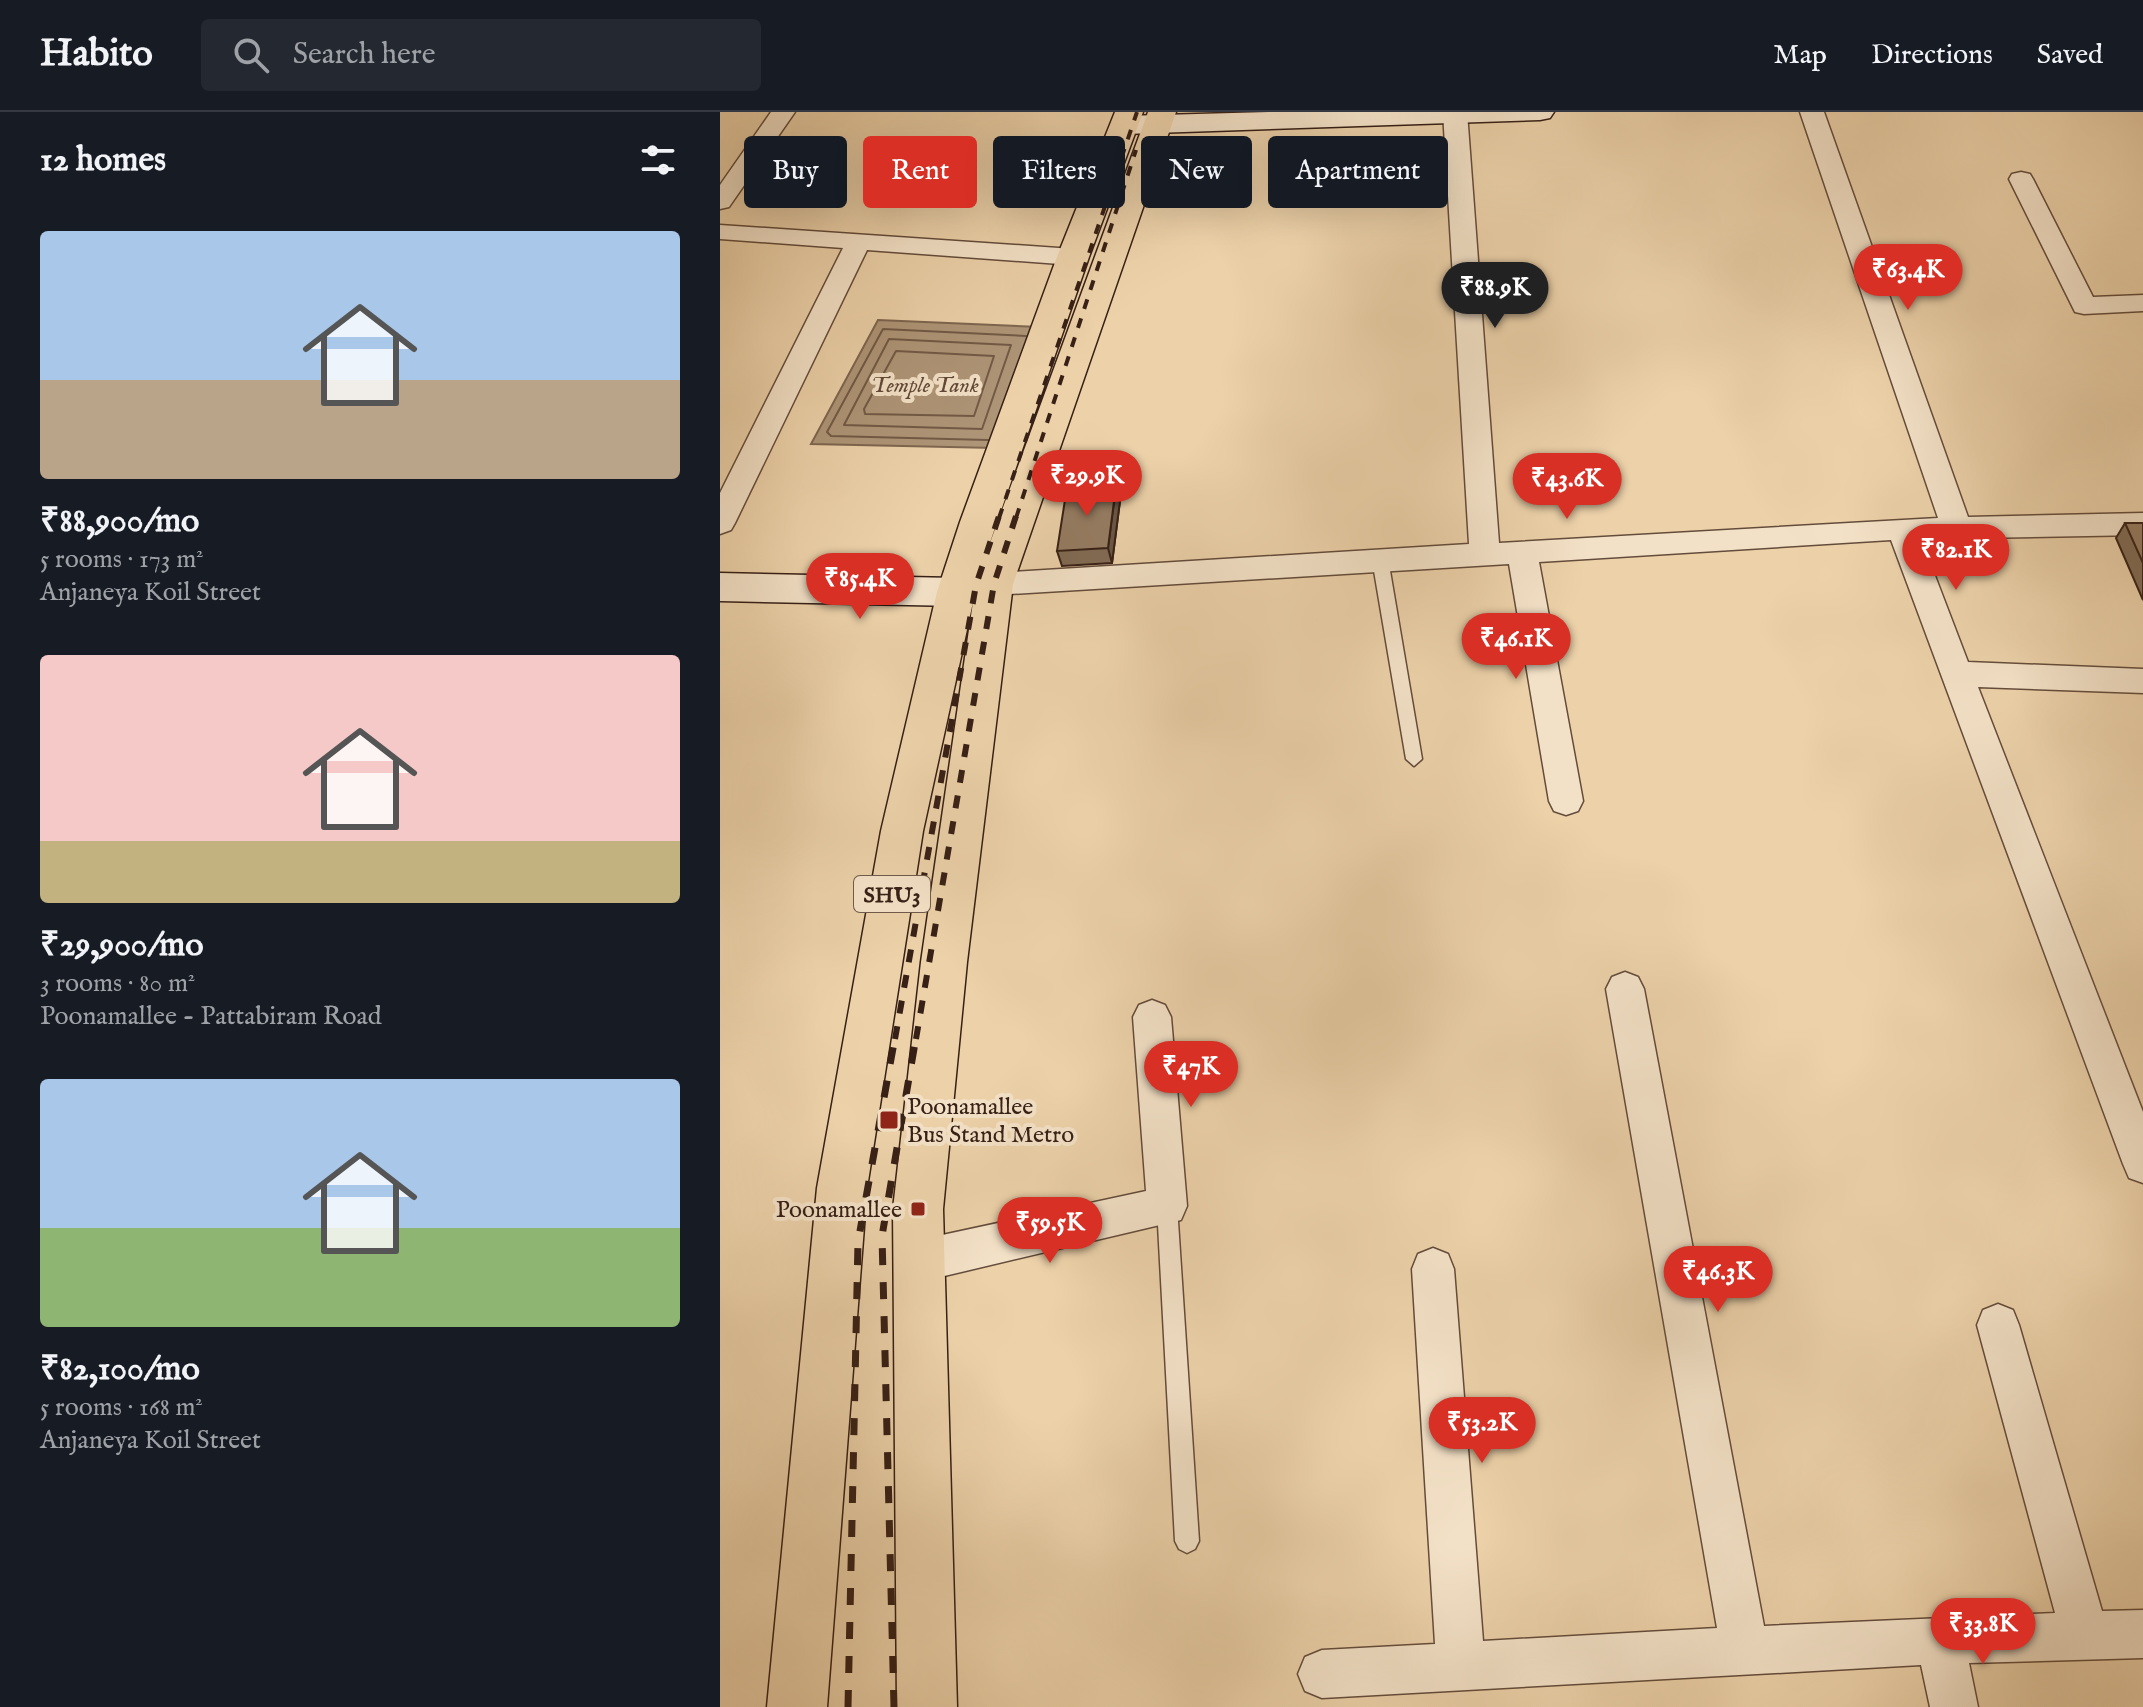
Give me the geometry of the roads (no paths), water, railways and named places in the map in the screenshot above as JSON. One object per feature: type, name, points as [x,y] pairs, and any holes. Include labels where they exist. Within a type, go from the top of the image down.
[{"type":"main road","name":"SHU3","points":[[797,1707],[842,1188],[902,831],[1073,257],[1144,118]]},
{"type":"main road","name":"SHU3","points":[[927,1707],[918,1209],[944,962],[975,588],[1144,118]]},
{"type":"street","points":[[720,202],[783,112]]},
{"type":"street","points":[[1144,118],[1540,112]]},
{"type":"street","points":[[1812,112],[1957,529]]},
{"type":"street","points":[[1455,113],[1485,553]]},
{"type":"street","points":[[2021,179],[2084,306],[2143,303]]},
{"type":"street","points":[[720,232],[1073,257]]},
{"type":"street","points":[[720,523],[858,243]]},
{"type":"street","points":[[720,587],[975,588],[1380,559],[1902,529],[2143,524]]},
{"type":"street","points":[[1902,529],[2143,1164]]},
{"type":"street","points":[[1522,551],[1566,801]]},
{"type":"street","points":[[1959,674],[2143,681]]},
{"type":"street","points":[[1625,989],[1745,1650]]},
{"type":"street","points":[[919,1261],[1167,1206],[1152,1017]]},
{"type":"street","points":[[1433,1269],[1461,1666]]},
{"type":"street","points":[[1998,1325],[2085,1635]]},
{"type":"street","points":[[1322,1674],[1940,1640],[2143,1634]]},
{"type":"street","points":[[1940,1640],[1954,1707]]},
{"type":"lane","points":[[1380,559],[1414,759]]},
{"type":"lane","points":[[1167,1206],[1187,1541]]},
{"type":"water","name":"Temple Tank","points":[[878,320],[1039,327],[995,448],[811,444]]},
{"type":"railway","points":[[999,518],[1137,112]]},
{"type":"railway","points":[[1016,518],[1136,150]]},
{"type":"railway","points":[[895,1039],[976,585],[999,516]]},
{"type":"railway","points":[[916,1039],[994,584],[1016,516]]},
{"type":"railway","points":[[848,1707],[858,1242],[895,1037]]},
{"type":"railway","points":[[894,1707],[882,1236],[916,1037]]},
{"type":"place","name":"Poonamallee Bus Stand Metro","points":[[889,1120]]},
{"type":"place","name":"Poonamallee","points":[[918,1209]]}]
